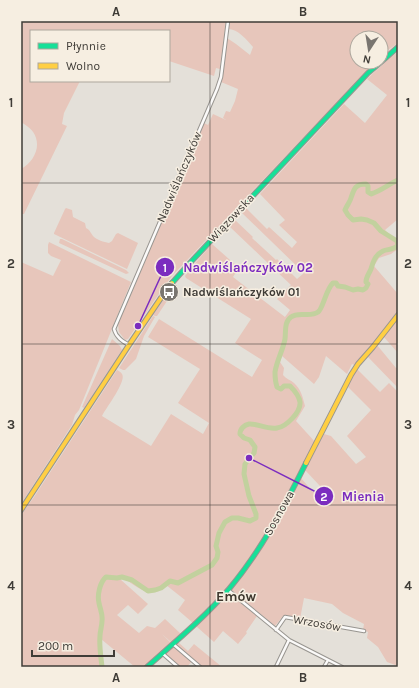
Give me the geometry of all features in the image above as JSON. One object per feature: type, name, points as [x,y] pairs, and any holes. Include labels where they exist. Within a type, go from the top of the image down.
[{"type":"main road","name":"Wiązowska","points":[[389,55],[398,47]]},
{"type":"main road","name":"Wiązowska","points":[[21,510],[160,298],[183,270],[372,70]]},
{"type":"main road","name":"Sosnowa","points":[[147,667],[207,612],[228,590],[260,548],[285,505],[351,374],[398,315]]},
{"type":"street","name":"Nadwiślańczyków","points":[[129,345],[118,338],[114,329],[217,89],[221,77],[228,21]]},
{"type":"street","points":[[228,590],[289,640],[342,667]]},
{"type":"street","name":"Wrzosów","points":[[276,630],[285,617],[364,632]]},
{"type":"street","points":[[276,667],[289,640]]},
{"type":"street","points":[[173,644],[200,667]]},
{"type":"street","points":[[162,653],[178,667]]},
{"type":"street","points":[[324,667],[328,660]]},
{"type":"shaded area","points":[[21,21],[226,21],[220,69],[216,68],[214,76],[170,61],[170,30],[30,30],[30,82],[80,82],[64,113],[62,124],[67,126],[24,214],[21,214],[21,169],[32,160],[36,152],[37,143],[32,130],[21,122]]},
{"type":"shaded area","points":[[229,21],[398,21],[398,43],[389,49],[389,30],[349,30],[349,70],[368,70],[172,276],[128,339],[125,340],[119,332],[118,324],[204,123],[208,125],[213,114],[226,120],[223,118],[226,111],[230,112],[235,101],[238,89],[221,82],[227,38],[250,55],[253,47],[239,33],[232,29],[228,29]]},
{"type":"shaded area","points":[[398,52],[398,219],[385,230],[398,240],[398,249],[391,254],[379,258],[374,266],[398,294],[398,313],[372,346],[354,365],[352,364],[347,374],[326,356],[319,377],[314,384],[282,356],[280,362],[284,368],[283,375],[296,385],[305,406],[296,421],[316,443],[289,496],[258,548],[225,590],[193,623],[178,610],[185,600],[166,585],[159,591],[149,592],[136,587],[124,578],[120,579],[148,604],[138,614],[128,605],[117,615],[139,633],[147,626],[155,628],[165,619],[181,634],[172,643],[162,634],[171,643],[144,667],[135,667],[101,639],[103,667],[21,667],[21,515],[117,370],[122,374],[122,382],[102,416],[151,446],[171,414],[203,434],[209,423],[178,403],[200,369],[148,337],[159,319],[252,377],[262,360],[235,343],[251,319],[185,276],[212,244],[238,267],[233,277],[285,317],[290,310],[277,299],[291,285],[229,226],[235,220],[253,237],[252,238],[276,260],[277,259],[297,279],[304,273],[242,213],[246,208],[267,229],[269,227],[292,248],[297,242],[279,225],[285,220],[260,194],[344,104],[365,123],[387,95],[367,79],[377,70],[389,70],[389,59]]},
{"type":"shaded area","points":[[66,208],[72,210],[73,217],[85,223],[86,228],[99,240],[109,243],[118,233],[138,243],[127,269],[54,234]]},
{"type":"shaded area","points":[[60,239],[126,270],[129,273],[126,274],[59,243]]},
{"type":"shaded area","points":[[49,242],[131,282],[72,425],[21,504],[21,262],[53,276],[61,260],[51,256],[48,253]]},
{"type":"shaded area","points":[[166,296],[169,298],[157,316],[153,315]]},
{"type":"shaded area","points":[[153,316],[155,317],[144,336],[136,359],[125,370],[119,368]]},
{"type":"shaded area","points":[[398,317],[398,353],[383,336]]},
{"type":"shaded area","points":[[112,339],[120,346],[122,350],[84,408],[82,407]]},
{"type":"shaded area","points":[[377,345],[396,368],[398,367],[398,388],[367,356]]},
{"type":"shaded area","points":[[356,368],[380,392],[389,383],[398,392],[398,666],[387,662],[378,647],[367,638],[368,632],[363,630],[364,624],[343,613],[332,604],[304,598],[300,619],[283,616],[275,626],[230,589],[261,549],[301,478],[313,492],[320,486],[305,470],[324,434],[331,436],[356,464],[366,457],[347,436],[371,410],[347,386]]},
{"type":"shaded area","points":[[228,592],[257,616],[246,632],[247,633],[238,644],[223,631],[214,642],[196,625]]},
{"type":"shaded area","points":[[178,642],[188,651],[194,644],[222,667],[202,667],[175,644]]},
{"type":"shaded area","points":[[173,646],[192,661],[187,667],[179,667],[164,654]]},
{"type":"waterway","points":[[398,180],[371,194],[368,192],[368,186],[366,184],[357,186],[345,210],[353,220],[361,219],[374,223],[381,231],[397,241],[398,245]]},
{"type":"waterway","points":[[102,667],[100,644],[102,616],[98,596],[104,579],[106,577],[122,577],[132,580],[148,591],[161,588],[170,581],[178,583],[212,565],[217,558],[218,552],[216,546],[219,533],[225,522],[232,518],[250,521],[256,518],[244,474],[245,464],[254,453],[255,447],[250,440],[244,438],[240,432],[245,425],[249,424],[270,428],[281,427],[296,414],[300,406],[299,398],[295,391],[290,386],[284,386],[281,389],[277,387],[275,379],[277,363],[285,339],[287,321],[294,315],[315,314],[318,312],[328,290],[333,283],[353,290],[363,290],[366,288],[368,284],[366,279],[376,257],[383,251],[393,249],[398,245]]},
{"type":"traffic: fast","points":[[389,55],[398,47]]},
{"type":"traffic: fast","points":[[172,283],[372,70]]},
{"type":"traffic: fast","points":[[147,667],[210,610],[241,574],[262,544],[306,463]]},
{"type":"traffic: slow","points":[[21,510],[129,345],[172,283]]},
{"type":"traffic: slow","points":[[306,463],[351,375],[358,364],[398,315]]},
{"type":"place","name":"Nadwiślańczyków 01","points":[[169,292]]},
{"type":"place","name":"Nadwiślańczyków 02","points":[[138,326]]},
{"type":"place","name":"Mienia","points":[[249,458]]},
{"type":"district","name":"Emów","points":[[236,596]]}]
